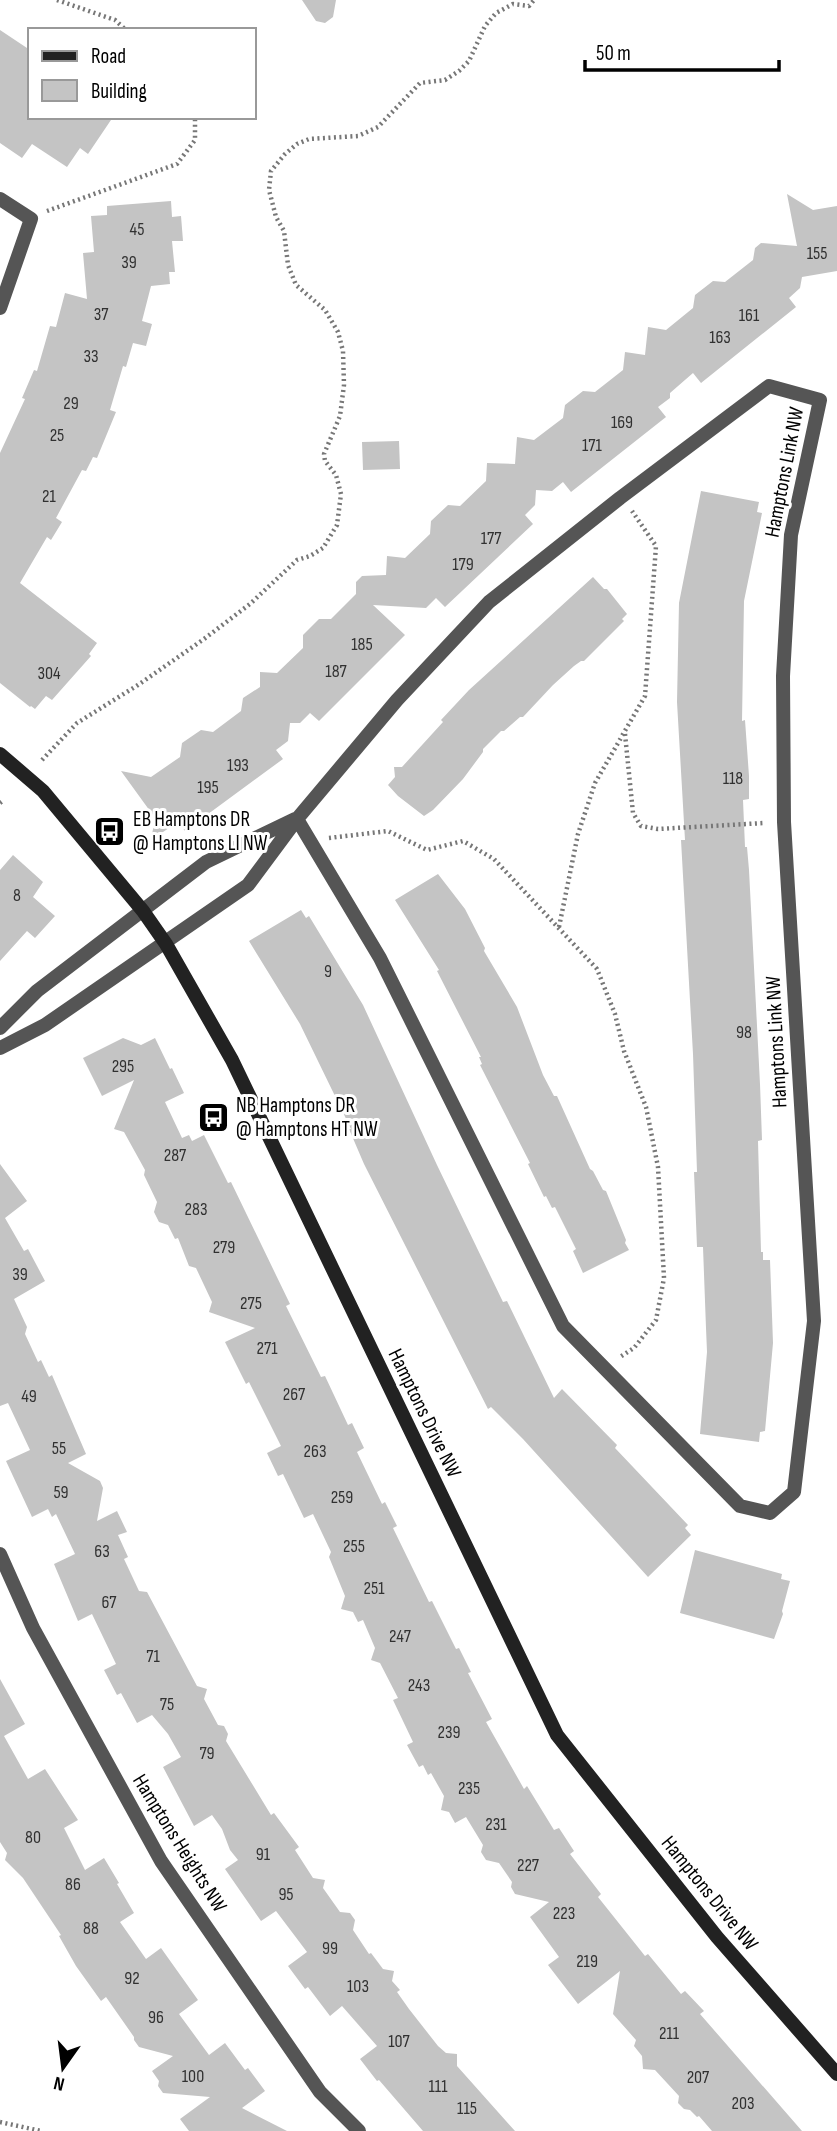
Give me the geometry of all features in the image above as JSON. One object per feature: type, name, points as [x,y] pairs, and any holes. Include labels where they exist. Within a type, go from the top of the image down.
[{"type":"street","points":[[0,199],[31,219],[0,308]]},
{"type":"street","name":"Hamptons Link NW","points":[[166,944],[248,886],[297,819],[397,700],[489,602],[620,498],[769,386],[820,400],[791,534],[783,676],[784,821],[814,1321],[794,1492],[770,1513],[740,1506],[563,1326],[380,958],[297,819]]},
{"type":"street","name":"Hamptons Drive NW","points":[[0,754],[43,791],[143,911],[166,944],[232,1060],[556,1735],[717,1937],[837,2074]]},
{"type":"street","name":"Hamptons Link NW","points":[[143,911],[206,862],[297,819]]},
{"type":"street","points":[[0,1028],[37,991],[143,911]]},
{"type":"street","points":[[0,1048],[45,1026],[166,944]]},
{"type":"street","name":"Hamptons Heights NW","points":[[0,1554],[33,1628],[161,1861],[320,2092],[359,2131]]},
{"type":"path","points":[[57,0],[115,20],[124,28]]},
{"type":"path","points":[[42,760],[76,723],[138,685],[204,639],[250,604],[297,560],[323,548],[337,525],[341,494],[336,475],[325,461],[324,454],[340,416],[344,385],[342,351],[338,332],[325,310],[296,285],[288,265],[284,230],[276,216],[269,190],[271,171],[285,154],[297,144],[309,139],[358,136],[378,127],[420,83],[445,80],[460,71],[469,61],[485,26],[496,13],[513,4],[529,6],[534,0]]},
{"type":"path","points":[[31,219],[59,205],[177,164],[195,140],[195,119]]},
{"type":"path","points":[[559,928],[566,904],[578,834],[591,795],[645,696],[656,546],[637,517],[620,498]]},
{"type":"path","points":[[625,733],[633,813],[641,826],[658,829],[784,821]]},
{"type":"path","points":[[312,843],[338,836],[388,831],[427,850],[463,841],[494,859],[597,969],[646,1107],[657,1167],[664,1278],[656,1320],[634,1348],[604,1368]]},
{"type":"path","points":[[0,2122],[41,2131]]},
{"type":"building","points":[[302,0],[336,0],[333,17],[325,23],[316,21]]},
{"type":"building","points":[[0,30],[28,49],[28,119],[112,119],[88,154],[80,148],[67,167],[32,144],[22,158],[0,143]]},
{"type":"building","points":[[787,194],[813,210],[837,206],[837,271],[802,277],[800,288],[789,298],[796,307],[701,383],[693,373],[658,407],[666,417],[571,492],[563,482],[552,491],[536,490],[535,505],[525,515],[533,524],[445,607],[436,598],[426,608],[373,605],[405,635],[319,721],[310,713],[300,723],[290,723],[288,741],[276,750],[283,759],[185,831],[178,822],[151,840],[155,818],[121,771],[151,777],[180,757],[182,743],[201,730],[213,732],[241,711],[243,698],[260,687],[260,672],[277,673],[303,648],[303,635],[319,619],[331,619],[356,594],[356,582],[362,576],[386,575],[387,556],[405,558],[430,534],[431,521],[448,505],[460,506],[486,481],[487,463],[515,464],[517,437],[534,440],[563,418],[565,405],[583,391],[595,392],[623,370],[625,352],[645,355],[648,327],[666,330],[693,308],[695,295],[713,281],[725,282],[753,260],[755,248],[761,243],[797,246]]},
{"type":"building","points":[[171,201],[172,217],[181,216],[183,241],[172,241],[175,272],[169,272],[170,284],[151,286],[142,321],[152,324],[146,346],[133,343],[110,410],[116,412],[97,458],[93,457],[86,471],[82,470],[56,518],[62,522],[51,540],[47,537],[20,583],[97,643],[89,654],[91,656],[52,700],[46,696],[35,709],[0,683],[0,453],[25,399],[22,398],[34,370],[37,371],[50,326],[56,327],[65,293],[87,299],[83,253],[94,252],[91,216],[107,215],[107,206]]},
{"type":"building","points":[[399,441],[400,469],[363,470],[362,442]]},
{"type":"building","points":[[701,491],[759,502],[757,512],[762,513],[744,601],[742,721],[745,720],[749,776],[749,799],[743,800],[760,1084],[762,1140],[758,1141],[761,1252],[763,1260],[770,1260],[773,1343],[765,1431],[760,1432],[759,1442],[700,1434],[707,1352],[703,1247],[697,1247],[693,1054],[681,840],[685,840],[677,702],[679,603]]},
{"type":"building","points":[[593,577],[607,589],[627,614],[622,619],[624,621],[584,661],[574,666],[553,685],[523,717],[501,731],[483,749],[463,779],[433,810],[424,816],[398,796],[388,785],[395,777],[394,767],[402,767],[469,690]]},
{"type":"building","points":[[13,855],[43,882],[33,897],[55,916],[35,938],[27,931],[0,961],[0,870]]},
{"type":"building","points":[[438,874],[465,909],[485,948],[484,951],[517,1007],[543,1075],[554,1096],[557,1096],[590,1169],[606,1191],[626,1240],[629,1250],[583,1273],[573,1251],[576,1249],[555,1207],[552,1208],[546,1196],[544,1197],[528,1164],[530,1163],[480,1065],[481,1057],[437,971],[439,970],[395,900]]},
{"type":"building","points":[[301,910],[306,918],[309,916],[363,1005],[503,1302],[507,1301],[554,1398],[562,1389],[617,1445],[615,1448],[688,1525],[685,1528],[691,1535],[648,1577],[523,1439],[491,1407],[488,1409],[364,1164],[351,1129],[300,1024],[249,941]]},
{"type":"building","points":[[123,1038],[141,1045],[155,1038],[170,1069],[172,1068],[184,1093],[165,1102],[182,1138],[189,1135],[192,1141],[204,1135],[228,1183],[231,1182],[290,1304],[286,1306],[321,1377],[325,1376],[348,1425],[352,1423],[364,1448],[357,1452],[382,1504],[385,1502],[397,1526],[393,1528],[429,1602],[432,1601],[471,1672],[468,1673],[492,1719],[486,1722],[524,1789],[527,1786],[554,1830],[559,1828],[574,1851],[570,1854],[601,1894],[598,1897],[645,1956],[648,1954],[681,1994],[685,1991],[704,2011],[700,2014],[802,2131],[712,2131],[699,2116],[684,2109],[678,2103],[679,2096],[655,2070],[643,2069],[642,2056],[634,2046],[636,2040],[613,2014],[620,1971],[578,2004],[548,1965],[559,1957],[530,1917],[549,1902],[515,1894],[511,1887],[512,1882],[499,1863],[486,1860],[481,1852],[483,1845],[466,1817],[455,1823],[449,1812],[441,1810],[444,1796],[431,1773],[428,1775],[423,1765],[419,1767],[407,1745],[413,1742],[393,1700],[398,1698],[380,1663],[371,1660],[375,1648],[363,1620],[358,1622],[353,1612],[341,1609],[345,1596],[329,1557],[331,1552],[313,1514],[304,1518],[283,1474],[278,1476],[267,1453],[281,1446],[249,1382],[246,1384],[225,1342],[255,1328],[209,1312],[212,1302],[196,1268],[189,1266],[178,1238],[175,1239],[168,1225],[159,1222],[154,1212],[157,1202],[144,1175],[145,1170],[124,1132],[114,1129],[134,1080],[102,1096],[83,1058]]},
{"type":"building","points":[[0,1164],[27,1201],[5,1218],[24,1251],[28,1249],[45,1281],[14,1299],[27,1327],[25,1334],[38,1362],[41,1360],[49,1377],[52,1375],[86,1454],[68,1463],[100,1481],[103,1488],[97,1521],[117,1511],[127,1532],[118,1535],[128,1557],[124,1559],[139,1591],[147,1592],[197,1686],[207,1689],[204,1699],[218,1725],[224,1726],[228,1734],[226,1741],[271,1815],[274,1813],[299,1847],[295,1850],[313,1878],[325,1880],[323,1888],[340,1912],[350,1913],[355,1920],[353,1930],[369,1954],[371,1953],[383,1969],[394,1971],[392,1981],[400,1990],[397,1992],[409,2009],[438,2046],[446,2053],[457,2054],[457,2066],[515,2131],[423,2131],[379,2080],[377,2081],[360,2059],[377,2046],[342,2006],[330,2016],[288,1966],[307,1952],[276,1911],[261,1921],[225,1869],[238,1860],[212,1815],[194,1826],[163,1767],[181,1757],[168,1734],[152,1715],[137,1723],[121,1693],[117,1695],[104,1670],[116,1664],[92,1614],[78,1621],[54,1564],[75,1554],[56,1514],[52,1517],[48,1509],[32,1517],[6,1461],[30,1450],[8,1403],[0,1406]]},
{"type":"building","points":[[695,1550],[782,1574],[781,1579],[790,1581],[774,1639],[680,1613]]},
{"type":"building","points":[[0,1679],[25,1724],[4,1736],[28,1779],[45,1769],[78,1820],[64,1828],[85,1870],[104,1858],[134,1913],[120,1922],[146,1959],[161,1948],[198,2000],[179,2014],[209,2055],[225,2043],[265,2091],[242,2108],[287,2131],[189,2131],[180,2119],[210,2097],[163,2093],[152,2071],[173,2056],[139,2047],[106,1997],[101,2001],[76,1966],[59,1936],[61,1935],[23,1878],[5,1860],[7,1853],[0,1842]]},
{"type":"place","name":"EB Hamptons DR @ Hamptons LI NW","points":[[110,831]]},
{"type":"place","name":"NB Hamptons DR @ Hamptons HT NW","points":[[213,1117]]}]
